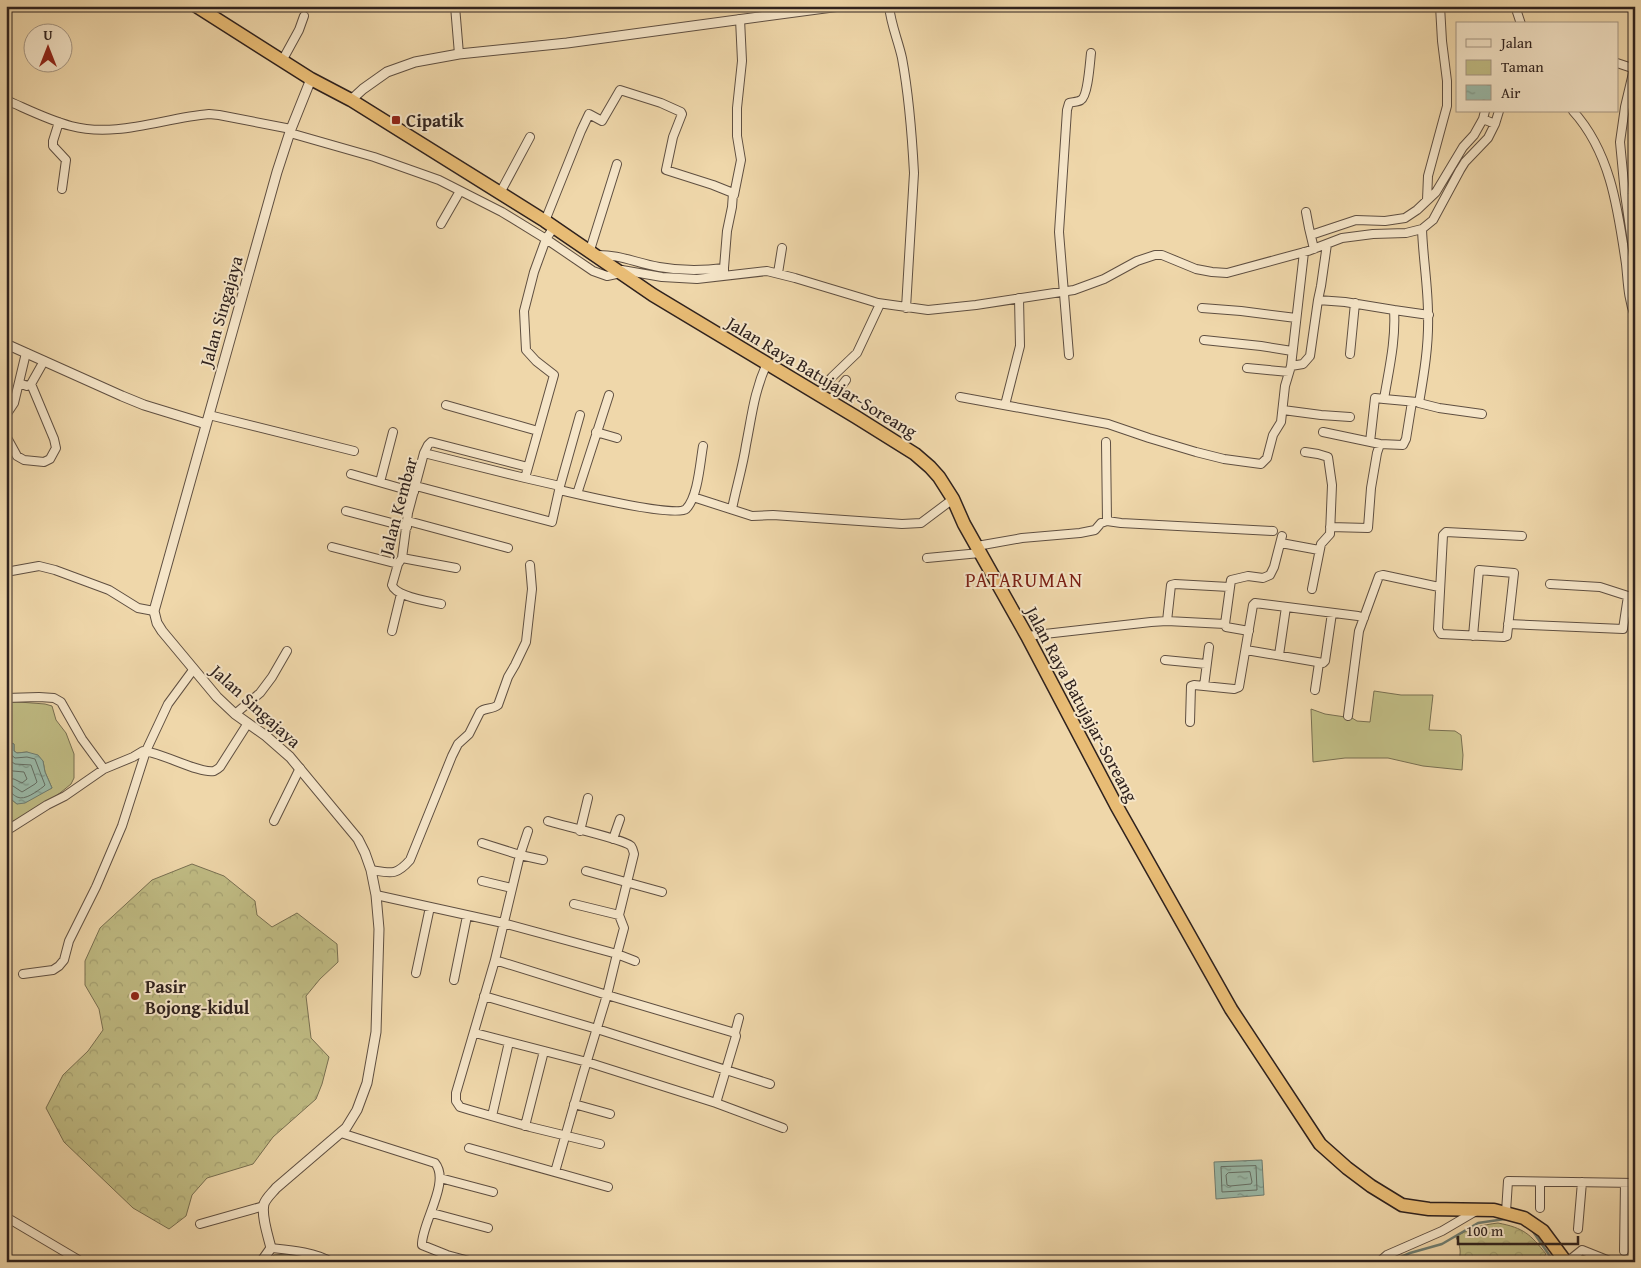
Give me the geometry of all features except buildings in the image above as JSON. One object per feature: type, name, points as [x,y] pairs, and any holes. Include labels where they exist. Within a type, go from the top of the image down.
[{"type":"highway","name":"Jalan Raya Batujajar-Soreang","points":[[203,8],[311,80],[351,100],[500,192],[549,231],[594,254],[683,314],[824,397],[914,454],[937,474],[954,499],[978,549],[1027,636],[1116,805],[1231,1009],[1320,1144],[1371,1186],[1402,1205],[1429,1209],[1494,1210],[1524,1218],[1538,1227],[1565,1261]]},
{"type":"street","points":[[455,6],[459,54]]},
{"type":"street","points":[[351,100],[375,80],[396,68],[415,62],[459,54],[567,43],[840,6]]},
{"type":"street","points":[[889,6],[891,24],[899,45],[904,74],[914,173],[906,308]]},
{"type":"street","points":[[1427,200],[1429,170],[1447,106],[1447,80],[1440,6]]},
{"type":"street","points":[[1515,6],[1520,22]]},
{"type":"street","points":[[282,61],[299,30],[304,16]]},
{"type":"street","points":[[724,272],[727,231],[741,160],[737,136],[737,108],[742,61],[740,20]]},
{"type":"street","points":[[1069,355],[1059,232],[1066,110],[1069,103],[1083,99],[1091,52]]},
{"type":"street","points":[[1618,63],[1635,69],[1625,107],[1620,142],[1635,262]]},
{"type":"street","name":"Jalan Singajaya","points":[[264,1206],[276,1188],[346,1128],[357,1110],[367,1083],[374,1053],[376,1032],[379,929],[376,895],[371,870],[358,839],[290,757],[217,697],[162,631],[157,623],[154,611],[269,199],[291,131],[311,80]]},
{"type":"street","points":[[524,478],[554,375],[536,362],[526,350],[524,311],[534,272],[549,231],[580,131],[589,114],[602,121],[620,90],[661,103],[681,112],[666,170],[713,185],[734,195]]},
{"type":"street","points":[[6,100],[58,126],[104,130],[141,126],[209,114],[291,131],[439,180],[502,212],[549,231],[600,275],[608,276],[615,269],[645,275],[697,279],[724,272]]},
{"type":"street","points":[[617,164],[594,254],[620,256],[651,265],[675,269],[778,273],[880,304],[928,310],[1063,292],[1090,285],[1137,261],[1155,255],[1162,255],[1196,269],[1226,273],[1304,252],[1342,238],[1406,233],[1422,229],[1433,220],[1465,162],[1488,138],[1499,112]]},
{"type":"street","points":[[1574,112],[1603,158],[1611,181],[1621,229],[1629,296],[1635,316]]},
{"type":"street","points":[[1311,235],[1356,220],[1385,221],[1406,218],[1436,192],[1463,147],[1474,135],[1484,115],[1495,124]]},
{"type":"street","points":[[58,126],[53,146],[66,160],[62,189]]},
{"type":"street","points":[[500,192],[530,137]]},
{"type":"street","points":[[441,224],[460,191]]},
{"type":"street","points":[[1625,194],[1635,192]]},
{"type":"street","points":[[1306,212],[1314,248]]},
{"type":"street","points":[[1356,220],[1358,237]]},
{"type":"street","points":[[1323,432],[1380,444],[1403,445],[1406,439],[1426,356],[1427,280],[1422,229]]},
{"type":"street","points":[[1247,368],[1290,370],[1303,364],[1310,356],[1327,244]]},
{"type":"street","points":[[778,273],[782,248]]},
{"type":"street","points":[[960,397],[1108,424],[1196,452],[1224,459],[1261,464],[1267,458],[1273,435],[1281,422],[1285,386],[1290,370],[1304,252]]},
{"type":"street","points":[[1005,405],[1020,346],[1019,298]]},
{"type":"street","points":[[1318,300],[1355,303],[1428,315]]},
{"type":"street","points":[[1350,354],[1355,303]]},
{"type":"street","points":[[824,397],[832,377],[858,353],[880,304]]},
{"type":"street","points":[[1202,308],[1296,318]]},
{"type":"street","points":[[1384,399],[1394,340],[1394,310]]},
{"type":"street","points":[[1204,340],[1292,350]]},
{"type":"street","points":[[6,344],[137,402],[206,424]]},
{"type":"street","points":[[6,415],[14,403],[26,354]]},
{"type":"street","points":[[19,383],[27,386],[31,384],[44,361]]},
{"type":"street","points":[[732,509],[754,398],[759,380],[767,363]]},
{"type":"street","points":[[824,397],[846,380]]},
{"type":"street","points":[[6,436],[17,456],[24,460],[44,462],[50,459],[56,448],[31,384]]},
{"type":"street","points":[[576,494],[608,395]]},
{"type":"street","points":[[1370,442],[1375,398],[1415,402],[1439,408],[1482,414]]},
{"type":"street","points":[[446,405],[538,431]]},
{"type":"street","points":[[1283,410],[1320,416],[1350,417]]},
{"type":"street","points":[[209,415],[354,451]]},
{"type":"street","points":[[351,474],[552,522],[559,488],[580,415]]},
{"type":"street","points":[[380,482],[393,432]]},
{"type":"street","points":[[596,432],[617,438]]},
{"type":"street","points":[[424,453],[431,442],[528,467]]},
{"type":"street","points":[[1106,442],[1107,520]]},
{"type":"street","points":[[1330,527],[1368,528],[1371,488],[1380,444]]},
{"type":"street","points":[[703,446],[693,498],[757,517],[773,515],[902,524],[921,523],[954,499]]},
{"type":"street","points":[[1305,452],[1328,457],[1332,485],[1330,534],[1322,542],[1319,550],[1312,589]]},
{"type":"street","name":"Jalan Kembar","points":[[401,594],[394,590],[392,584],[400,561],[408,524],[408,513],[424,453],[524,478],[576,494],[674,512],[683,511],[693,498]]},
{"type":"street","points":[[346,511],[508,548]]},
{"type":"street","points":[[927,558],[978,549],[1022,538],[1095,530],[1101,523],[1107,520],[1121,523],[1273,531]]},
{"type":"street","points":[[1473,636],[1479,570],[1514,573],[1507,636],[1504,637],[1473,636],[1441,634],[1439,632],[1439,586],[1444,533],[1522,536]]},
{"type":"street","points":[[1249,631],[1226,627],[1231,580],[1248,576],[1263,578],[1270,575],[1281,539],[1319,550]]},
{"type":"street","points":[[332,547],[400,561],[456,568]]},
{"type":"street","points":[[371,870],[392,874],[402,869],[410,860],[455,750],[468,734],[482,709],[494,708],[498,705],[508,677],[526,642],[532,589],[530,564]]},
{"type":"street","points":[[6,572],[39,566],[55,570],[109,590],[138,608],[154,611]]},
{"type":"street","points":[[1348,716],[1359,631],[1379,576],[1439,586]]},
{"type":"street","points":[[1508,624],[1623,629],[1628,596],[1600,587],[1550,584]]},
{"type":"street","points":[[1167,620],[1171,585],[1229,587]]},
{"type":"street","points":[[392,631],[401,594],[441,604]]},
{"type":"street","points":[[1190,722],[1191,686],[1234,690],[1239,687],[1253,605],[1255,603],[1364,618]]},
{"type":"street","points":[[1279,655],[1286,607]]},
{"type":"street","points":[[1246,650],[1323,663],[1325,661],[1332,613]]},
{"type":"street","points":[[1027,636],[1167,620],[1225,624]]},
{"type":"street","points":[[1204,686],[1209,647]]},
{"type":"street","points":[[236,714],[260,694],[287,651]]},
{"type":"street","points":[[1165,660],[1206,664]]},
{"type":"street","points":[[1314,690],[1319,662]]},
{"type":"street","points":[[23,974],[53,970],[64,960],[70,941],[122,826],[146,751],[168,704],[193,670]]},
{"type":"street","points":[[6,698],[54,698],[61,702],[82,739],[104,769]]},
{"type":"street","points":[[6,831],[65,796],[104,769],[146,751],[198,769],[212,771],[220,767],[248,723]]},
{"type":"street","points":[[274,822],[300,768]]},
{"type":"street","points":[[580,831],[588,798]]},
{"type":"street","points":[[613,839],[620,819]]},
{"type":"street","points":[[548,821],[613,839],[630,846],[634,854],[619,915],[624,928],[607,996],[555,1172]]},
{"type":"street","points":[[528,831],[520,855],[495,960],[456,1093],[456,1102],[460,1107],[525,1126],[600,1144]]},
{"type":"street","points":[[482,843],[543,860]]},
{"type":"street","points":[[586,871],[662,892]]},
{"type":"street","points":[[482,881],[512,888]]},
{"type":"street","points":[[376,895],[503,923],[635,960]]},
{"type":"street","points":[[574,904],[619,915]]},
{"type":"street","points":[[416,973],[430,907]]},
{"type":"street","points":[[454,980],[467,916]]},
{"type":"street","points":[[495,960],[607,996],[735,1033]]},
{"type":"street","points":[[484,996],[597,1029],[770,1084]]},
{"type":"street","points":[[716,1103],[736,1036],[739,1018]]},
{"type":"street","points":[[475,1032],[587,1062],[716,1103],[783,1128]]},
{"type":"street","points":[[492,1116],[509,1042]]},
{"type":"street","points":[[525,1126],[544,1051]]},
{"type":"street","points":[[574,1104],[610,1114]]},
{"type":"street","points":[[341,1133],[435,1163],[439,1169],[440,1178],[432,1213],[422,1238],[422,1245],[447,1255],[473,1262]]},
{"type":"street","points":[[468,1148],[608,1187]]},
{"type":"street","points":[[440,1178],[493,1192]]},
{"type":"street","points":[[1506,1212],[1508,1181],[1635,1183]]},
{"type":"street","points":[[1540,1182],[1540,1208]]},
{"type":"street","points":[[1578,1229],[1582,1182]]},
{"type":"street","points":[[1624,1251],[1625,1183]]},
{"type":"street","points":[[200,1224],[264,1206],[266,1231],[271,1248],[262,1262]]},
{"type":"street","points":[[1379,1262],[1387,1255],[1442,1232],[1478,1210]]},
{"type":"street","points":[[432,1213],[488,1228]]},
{"type":"street","points":[[6,1217],[82,1262]]},
{"type":"street","points":[[271,1248],[322,1256],[331,1262]]},
{"type":"street","points":[[1565,1261],[1582,1250],[1612,1262]]},
{"type":"green space","points":[[1374,691],[1401,695],[1433,695],[1429,730],[1455,731],[1461,735],[1462,770],[1423,766],[1388,758],[1345,758],[1313,762],[1311,709],[1325,714],[1370,722]]},
{"type":"green space","points":[[6,701],[52,706],[56,720],[66,733],[74,754],[74,778],[71,784],[40,807],[6,825],[6,795],[17,804],[52,788],[45,772],[43,761],[27,752],[17,753],[14,751],[14,744],[6,741]]},
{"type":"green space","points":[[192,864],[224,876],[255,901],[257,915],[272,927],[297,913],[337,944],[338,962],[306,996],[311,1038],[329,1057],[316,1099],[273,1137],[253,1164],[207,1178],[192,1195],[186,1216],[169,1229],[133,1208],[64,1142],[46,1108],[63,1075],[88,1051],[103,1030],[99,1009],[85,985],[85,961],[100,928],[152,880]]},
{"type":"green space","points":[[1498,1223],[1514,1227],[1531,1237],[1546,1254],[1540,1262],[1458,1262],[1460,1249],[1456,1237],[1476,1227]]},
{"type":"green space","points":[[286,1254],[316,1259],[322,1262],[268,1262],[274,1255]]},
{"type":"water","points":[[6,741],[14,744],[14,751],[17,753],[27,752],[38,755],[43,761],[45,772],[52,788],[25,803],[17,804],[6,795]]},
{"type":"water","points":[[1262,1160],[1264,1195],[1216,1199],[1214,1162]]},
{"type":"waterway","points":[[1390,1262],[1410,1253],[1442,1244],[1478,1223],[1505,1219]]},
{"type":"waterway","points":[[1532,1230],[1554,1262]]},
{"type":"place","name":"Cipatik","points":[[396,120]]},
{"type":"place","name":"Pasir Bojong-kidul","points":[[135,996]]},
{"type":"district","name":"PATARUMAN","points":[[1024,579]]}]
